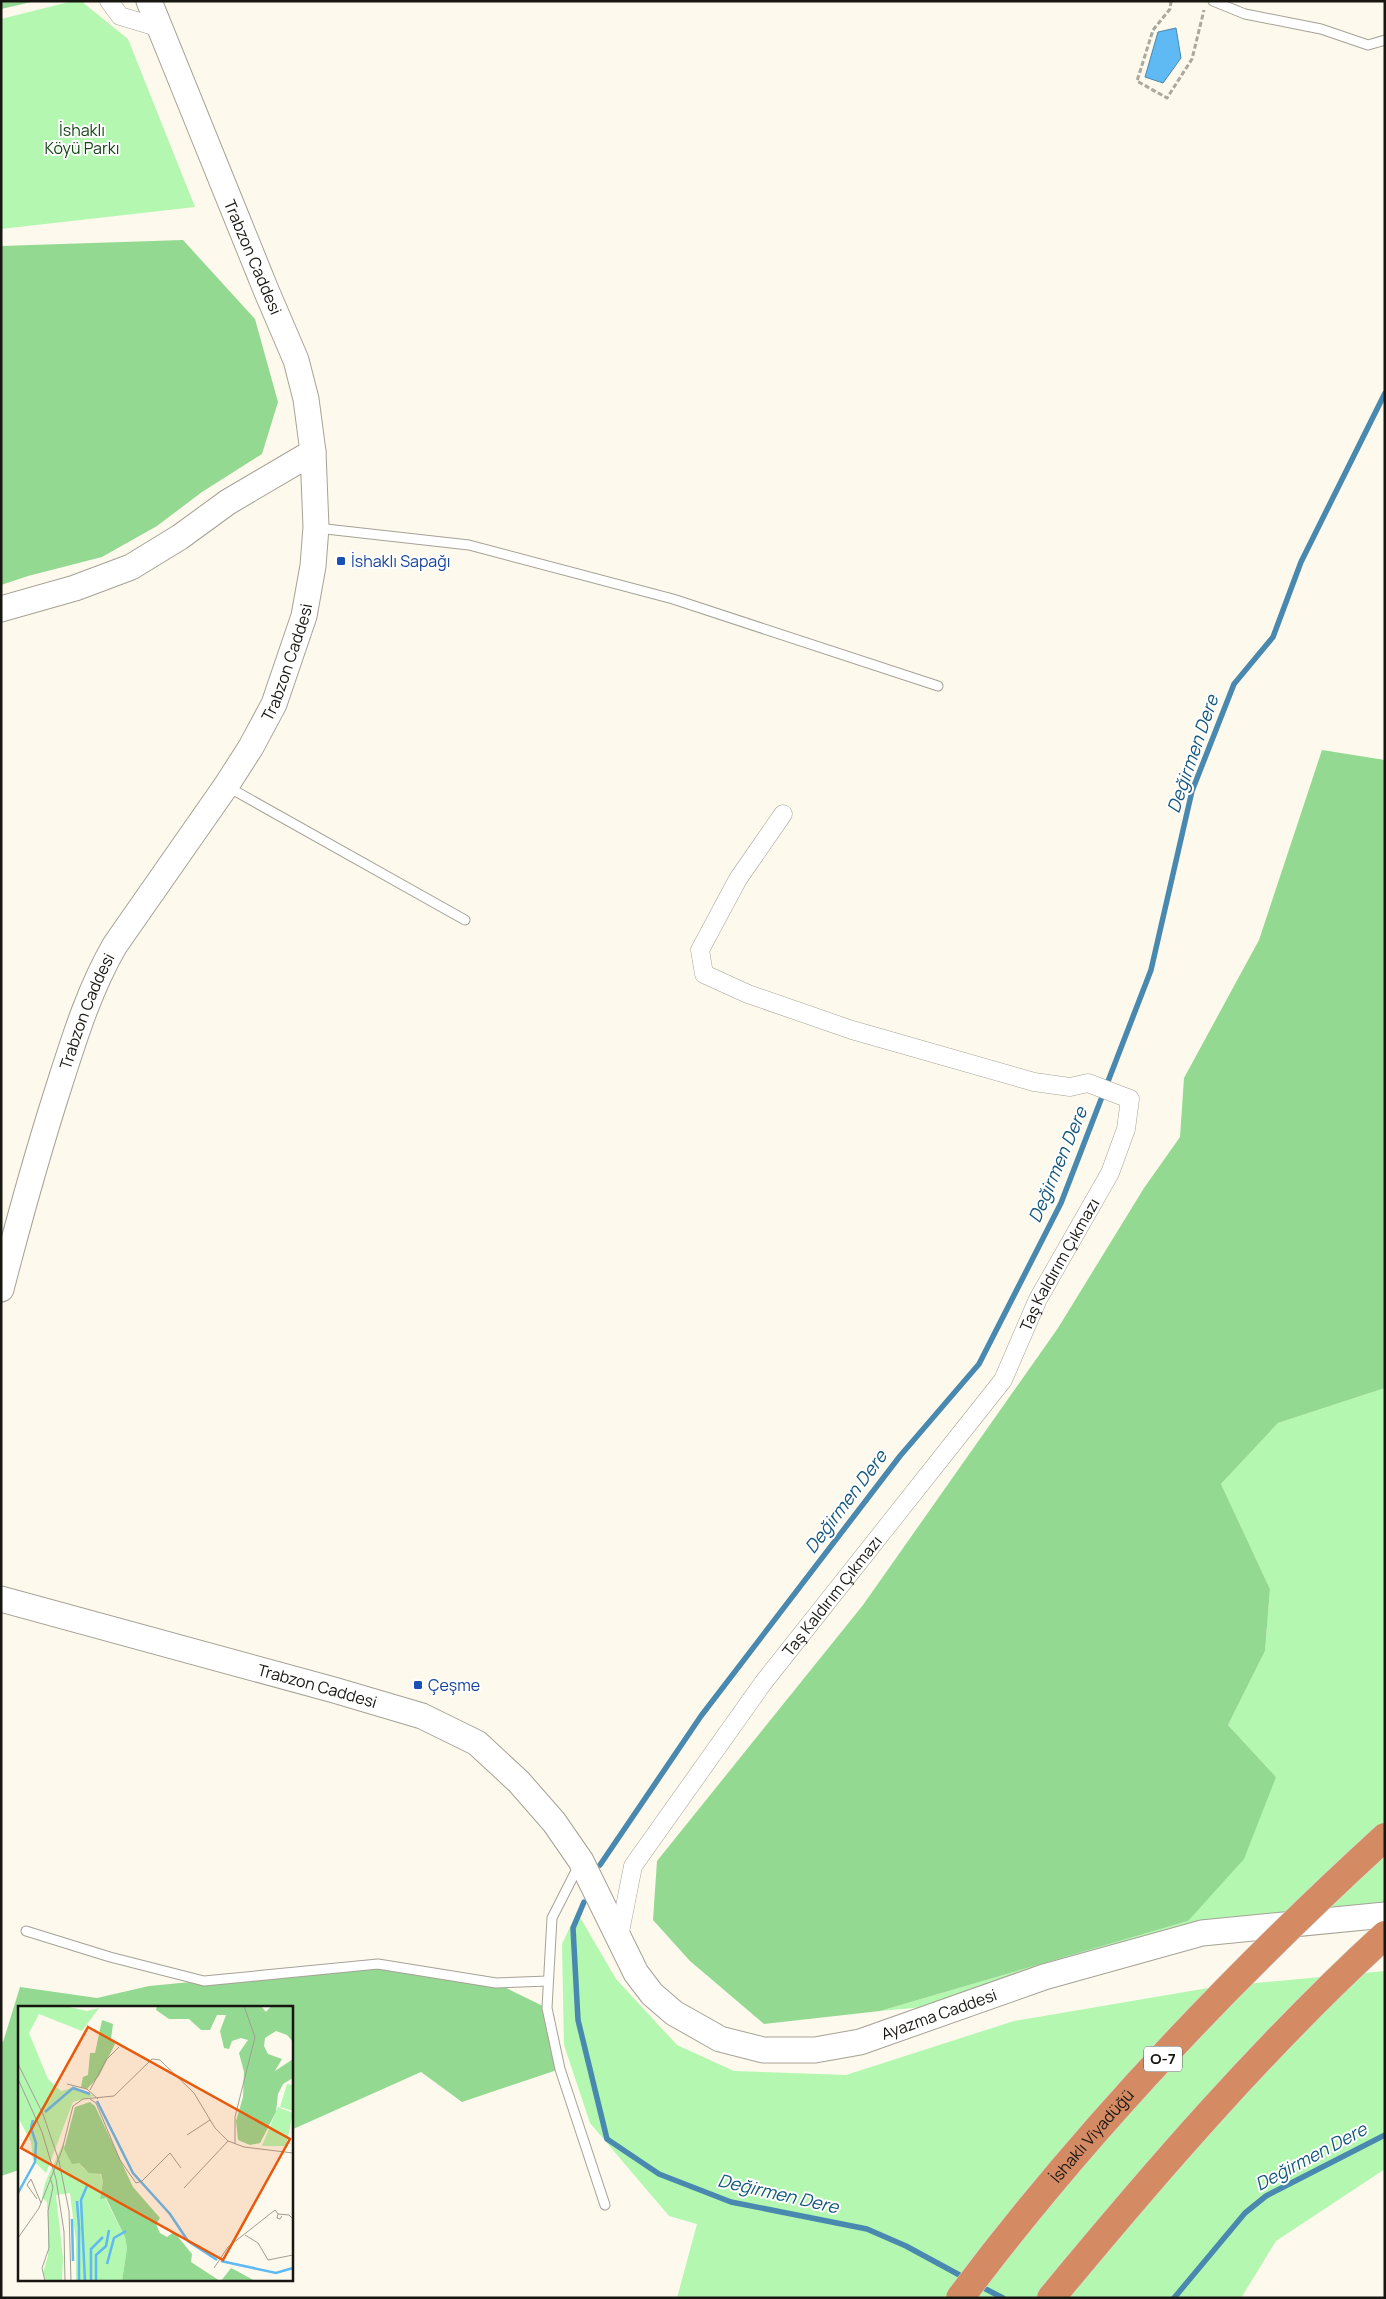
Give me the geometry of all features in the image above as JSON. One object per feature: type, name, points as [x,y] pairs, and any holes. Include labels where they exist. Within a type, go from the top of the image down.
[{"type":"highway","name":"İshaklı Viyadüğü","points":[[960,2298],[1084,2145],[1196,2022],[1313,1903],[1385,1837]]},
{"type":"highway","points":[[1052,2298],[1138,2192],[1249,2071],[1385,1935]]},
{"type":"street","points":[[109,1],[120,16],[160,28]]},
{"type":"street","name":"Trabzon Caddesi","points":[[1,1289],[38,1151],[67,1062],[102,968],[115,945],[226,786],[251,747],[274,704],[304,616],[313,566],[316,527],[313,452],[306,399],[296,360],[149,1]]},
{"type":"street","points":[[1,609],[74,588],[131,567],[180,537],[228,502],[313,452]]},
{"type":"street","name":"Taş Kaldırım Çıkmazı","points":[[618,1937],[633,1866],[763,1683],[1003,1380],[1038,1299],[1110,1173],[1126,1129],[1130,1099],[1088,1083],[1070,1087],[1034,1082],[852,1030],[748,994],[704,974],[700,950],[738,879],[783,814]]},
{"type":"street","name":"Trabzon Caddesi","points":[[1,1599],[324,1687],[422,1716],[477,1743],[512,1775],[554,1822],[581,1861]]},
{"type":"street","name":"Ayazma Caddesi","points":[[581,1861],[636,1973],[652,1994],[674,2013],[720,2039],[763,2050],[815,2050],[860,2042],[1044,1977],[1202,1933],[1385,1915]]},
{"type":"lane","points":[[1213,1],[1245,14],[1321,29],[1368,45],[1385,40]]},
{"type":"lane","points":[[316,527],[469,545],[673,599],[938,686]]},
{"type":"lane","points":[[226,786],[466,920]]},
{"type":"lane","points":[[581,1861],[552,1918],[547,2008],[560,2069],[605,2205]]},
{"type":"lane","points":[[26,1931],[110,1957],[204,1981],[378,1964],[496,1983],[548,1981]]},
{"type":"path","points":[[1171,1],[1170,9],[1153,30],[1138,81],[1167,98],[1192,60],[1207,1]]},
{"type":"green space","points":[[1,1],[36,1],[1,9]]},
{"type":"green space","name":"İshaklı Köyü Parkı","points":[[73,1],[81,1],[128,39],[195,207],[1,229],[1,19]]},
{"type":"green space","points":[[183,240],[255,319],[278,402],[262,454],[202,492],[157,526],[102,557],[1,585],[1,246]]},
{"type":"green space","points":[[1322,750],[1385,760],[1385,1388],[1278,1423],[1221,1484],[1270,1589],[1265,1651],[1228,1725],[1276,1777],[1244,1859],[1188,1921],[880,2011],[764,2024],[690,1961],[653,1920],[657,1861],[863,1605],[1058,1328],[1144,1188],[1180,1137],[1184,1078],[1259,940]]},
{"type":"green space","points":[[1385,1388],[1385,1920],[1312,1923],[1150,1953],[967,2003],[880,2011],[1188,1921],[1276,1777],[1228,1725],[1265,1651],[1270,1589],[1221,1484],[1278,1423]]},
{"type":"green space","points":[[577,1912],[616,1979],[677,2045],[734,2071],[846,2075],[1014,2021],[1214,1987],[1385,1971],[1385,2169],[1276,2241],[1241,2298],[677,2298],[697,2224],[669,2216],[590,2123],[564,2045],[562,1944]]},
{"type":"green space","points":[[378,1964],[496,1983],[547,2008],[560,2069],[462,2102],[421,2072],[292,2130],[292,2006],[18,2006],[18,2170],[1,2176],[1,2042],[3,2042],[20,1987],[97,1998],[149,1986]]},
{"type":"water","points":[[1176,28],[1181,58],[1163,83],[1145,77],[1158,32]]},
{"type":"waterway","name":"Değirmen Dere","points":[[600,1865],[701,1716],[900,1456],[979,1364],[1061,1203],[1151,970],[1192,791],[1234,684],[1273,637],[1301,562],[1385,393]]},
{"type":"waterway","name":"Değirmen Dere","points":[[584,1902],[573,1928],[578,2020],[607,2139],[659,2174],[731,2202],[867,2229],[906,2246],[965,2278]]},
{"type":"waterway","name":"Değirmen Dere","points":[[1174,2298],[1245,2213],[1266,2196],[1385,2135]]},
{"type":"waterway","name":"Değirmen Dere","points":[[978,2285],[1003,2298]]},
{"type":"place","name":"İshaklı Sapağı","points":[[341,561]]},
{"type":"place","name":"Çeşme","points":[[418,1685]]}]
